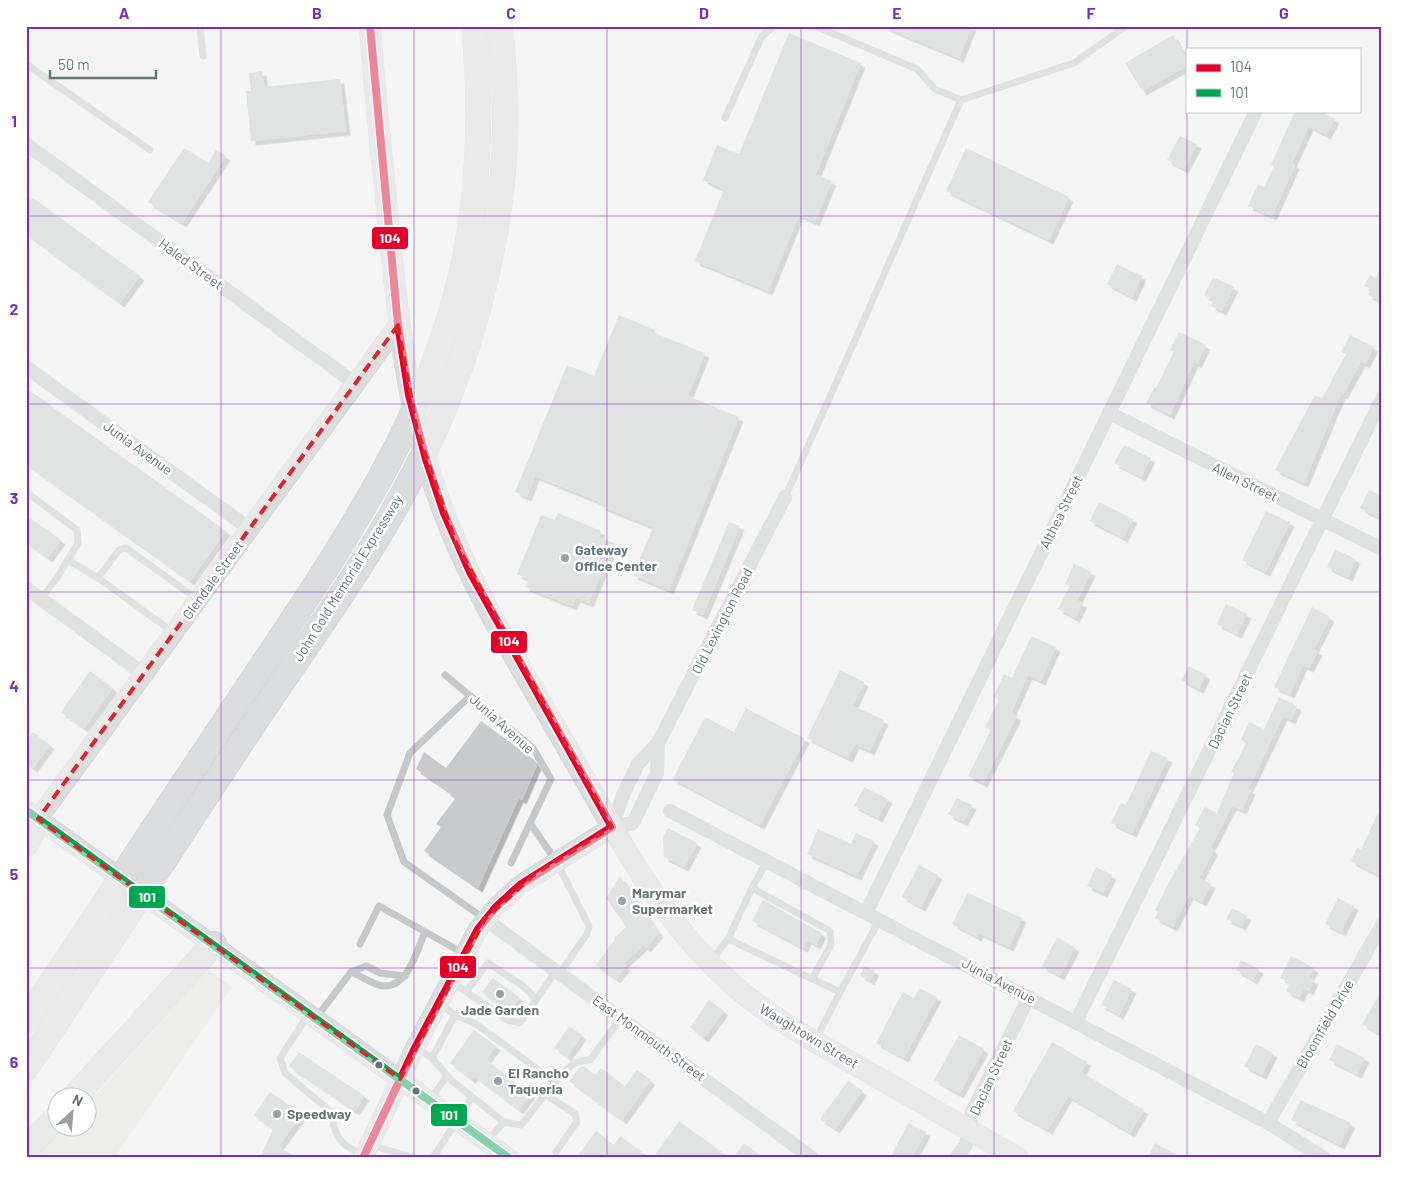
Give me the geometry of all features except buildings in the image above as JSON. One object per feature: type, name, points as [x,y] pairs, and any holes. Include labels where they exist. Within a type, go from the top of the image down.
[{"type":"highway","name":"John Gold Memorial Expressway","points":[[26,1020],[352,528],[376,488],[410,422],[438,356],[449,320],[461,275],[473,206],[479,126],[478,67],[474,26]]},
{"type":"highway","name":"John Gold Memorial Expressway","points":[[26,1068],[366,554],[399,501],[434,433],[462,365],[474,328],[484,290],[496,227],[505,146],[504,66],[500,26]]},
{"type":"highway","points":[[26,844],[30,821]]},
{"type":"highway","points":[[84,1086],[214,944]]},
{"type":"highway","points":[[26,1150],[48,1127]]},
{"type":"main road","name":"Waughtown Street","points":[[370,26],[374,87],[398,325],[417,430],[444,514],[470,572],[612,827],[658,900],[677,926],[710,963],[757,1005],[814,1041],[1018,1158]]},
{"type":"main road","name":"Glendale Street","points":[[30,821],[144,674],[398,325]]},
{"type":"main road","points":[[30,821],[214,944],[507,1157]]},
{"type":"main road","name":"Old Lexington Road","points":[[366,1153],[415,1048],[464,954],[485,919],[520,884],[612,827]]},
{"type":"street","name":"Althea Street","points":[[866,912],[1256,112]]},
{"type":"street","name":"Haled Street","points":[[26,144],[356,384]]},
{"type":"street","name":"Junia Avenue","points":[[26,368],[250,529]]},
{"type":"street","name":"Dacian Street","points":[[1076,1022],[1382,398]]},
{"type":"street","name":"Allen Street","points":[[1109,413],[1382,549]]},
{"type":"street","name":"Old Lexington Road","points":[[658,744],[657,773],[633,823],[612,827],[623,795],[638,764],[658,744],[785,497]]},
{"type":"street","points":[[26,588],[144,674]]},
{"type":"street","name":"Junia Avenue","points":[[670,811],[1268,1123],[1324,1158]]},
{"type":"street","name":"East Monmouth Street","points":[[485,919],[812,1158]]},
{"type":"street","name":"Bloomfield Drive","points":[[1268,1123],[1382,925]]},
{"type":"street","name":"Dacian Street","points":[[956,1158],[966,1145],[972,1112],[1029,997]]},
{"type":"lane","points":[[200,26],[203,56]]},
{"type":"lane","points":[[725,118],[762,36],[775,26]]},
{"type":"lane","points":[[815,26],[917,68],[935,89],[961,100],[1074,63],[1126,26]]},
{"type":"lane","points":[[26,64],[150,150]]},
{"type":"lane","points":[[785,497],[840,378],[860,326],[961,100]]},
{"type":"lane","points":[[26,492],[77,530],[78,543],[41,599]]},
{"type":"lane","points":[[98,578],[119,550],[126,548],[198,600]]},
{"type":"lane","points":[[68,560],[98,578],[174,633]]},
{"type":"lane","name":"Junia Avenue","points":[[445,675],[534,748],[551,779],[530,823]]},
{"type":"lane","points":[[470,696],[410,753],[387,815],[404,862],[485,919]]},
{"type":"lane","points":[[450,981],[507,1020],[520,1024],[536,999],[588,934],[589,926],[556,861],[530,823],[511,862]]},
{"type":"lane","points":[[710,963],[728,939],[767,861]]},
{"type":"lane","points":[[752,888],[830,931],[831,945],[812,979]]},
{"type":"lane","points":[[360,944],[379,906],[464,954]]},
{"type":"lane","points":[[814,1041],[880,919]]},
{"type":"lane","points":[[351,972],[381,986],[394,985],[405,976],[425,932]]},
{"type":"lane","points":[[728,939],[840,992]]},
{"type":"lane","points":[[466,992],[488,963],[523,986],[536,999]]},
{"type":"lane","points":[[405,976],[380,973],[366,966],[351,972],[280,1058],[285,1074],[331,1112],[334,1130],[343,1146],[366,1153],[414,1158]]},
{"type":"lane","points":[[439,1003],[455,1015],[476,1024],[555,1082]]},
{"type":"lane","points":[[432,1058],[455,1015]]},
{"type":"lane","points":[[415,1048],[432,1058],[447,1076],[504,1122],[521,1125],[570,1065],[578,1060],[590,1060],[621,1018]]},
{"type":"lane","points":[[429,1100],[447,1076]]},
{"type":"lane","points":[[545,1094],[575,1114],[577,1122],[556,1152]]},
{"type":"lane","points":[[433,1158],[472,1097]]},
{"type":"lane","points":[[486,1142],[504,1122]]},
{"type":"highlighted area","points":[[398,325],[417,430],[456,543],[612,827],[535,874],[485,919],[400,1079],[38,819]]},
{"type":"shaded area","points":[[208,970],[232,987],[114,1158],[37,1158],[58,1136],[98,1136],[98,1092]]},
{"type":"transit line","name":"104","points":[[363,1158],[415,1048],[478,929],[496,907],[520,885],[612,827],[470,572],[444,513],[426,459],[409,395],[398,325],[370,26]]},
{"type":"transit line","name":"101","points":[[26,810],[509,1158]]},
{"type":"place","name":"Gateway Office Center","points":[[565,558]]},
{"type":"place","name":"Marymar Supermarket","points":[[622,901]]},
{"type":"place","name":"Jade Garden","points":[[500,994]]},
{"type":"place","name":"El Rancho Taqueria","points":[[498,1081]]},
{"type":"place","name":"Speedway","points":[[277,1114]]}]
